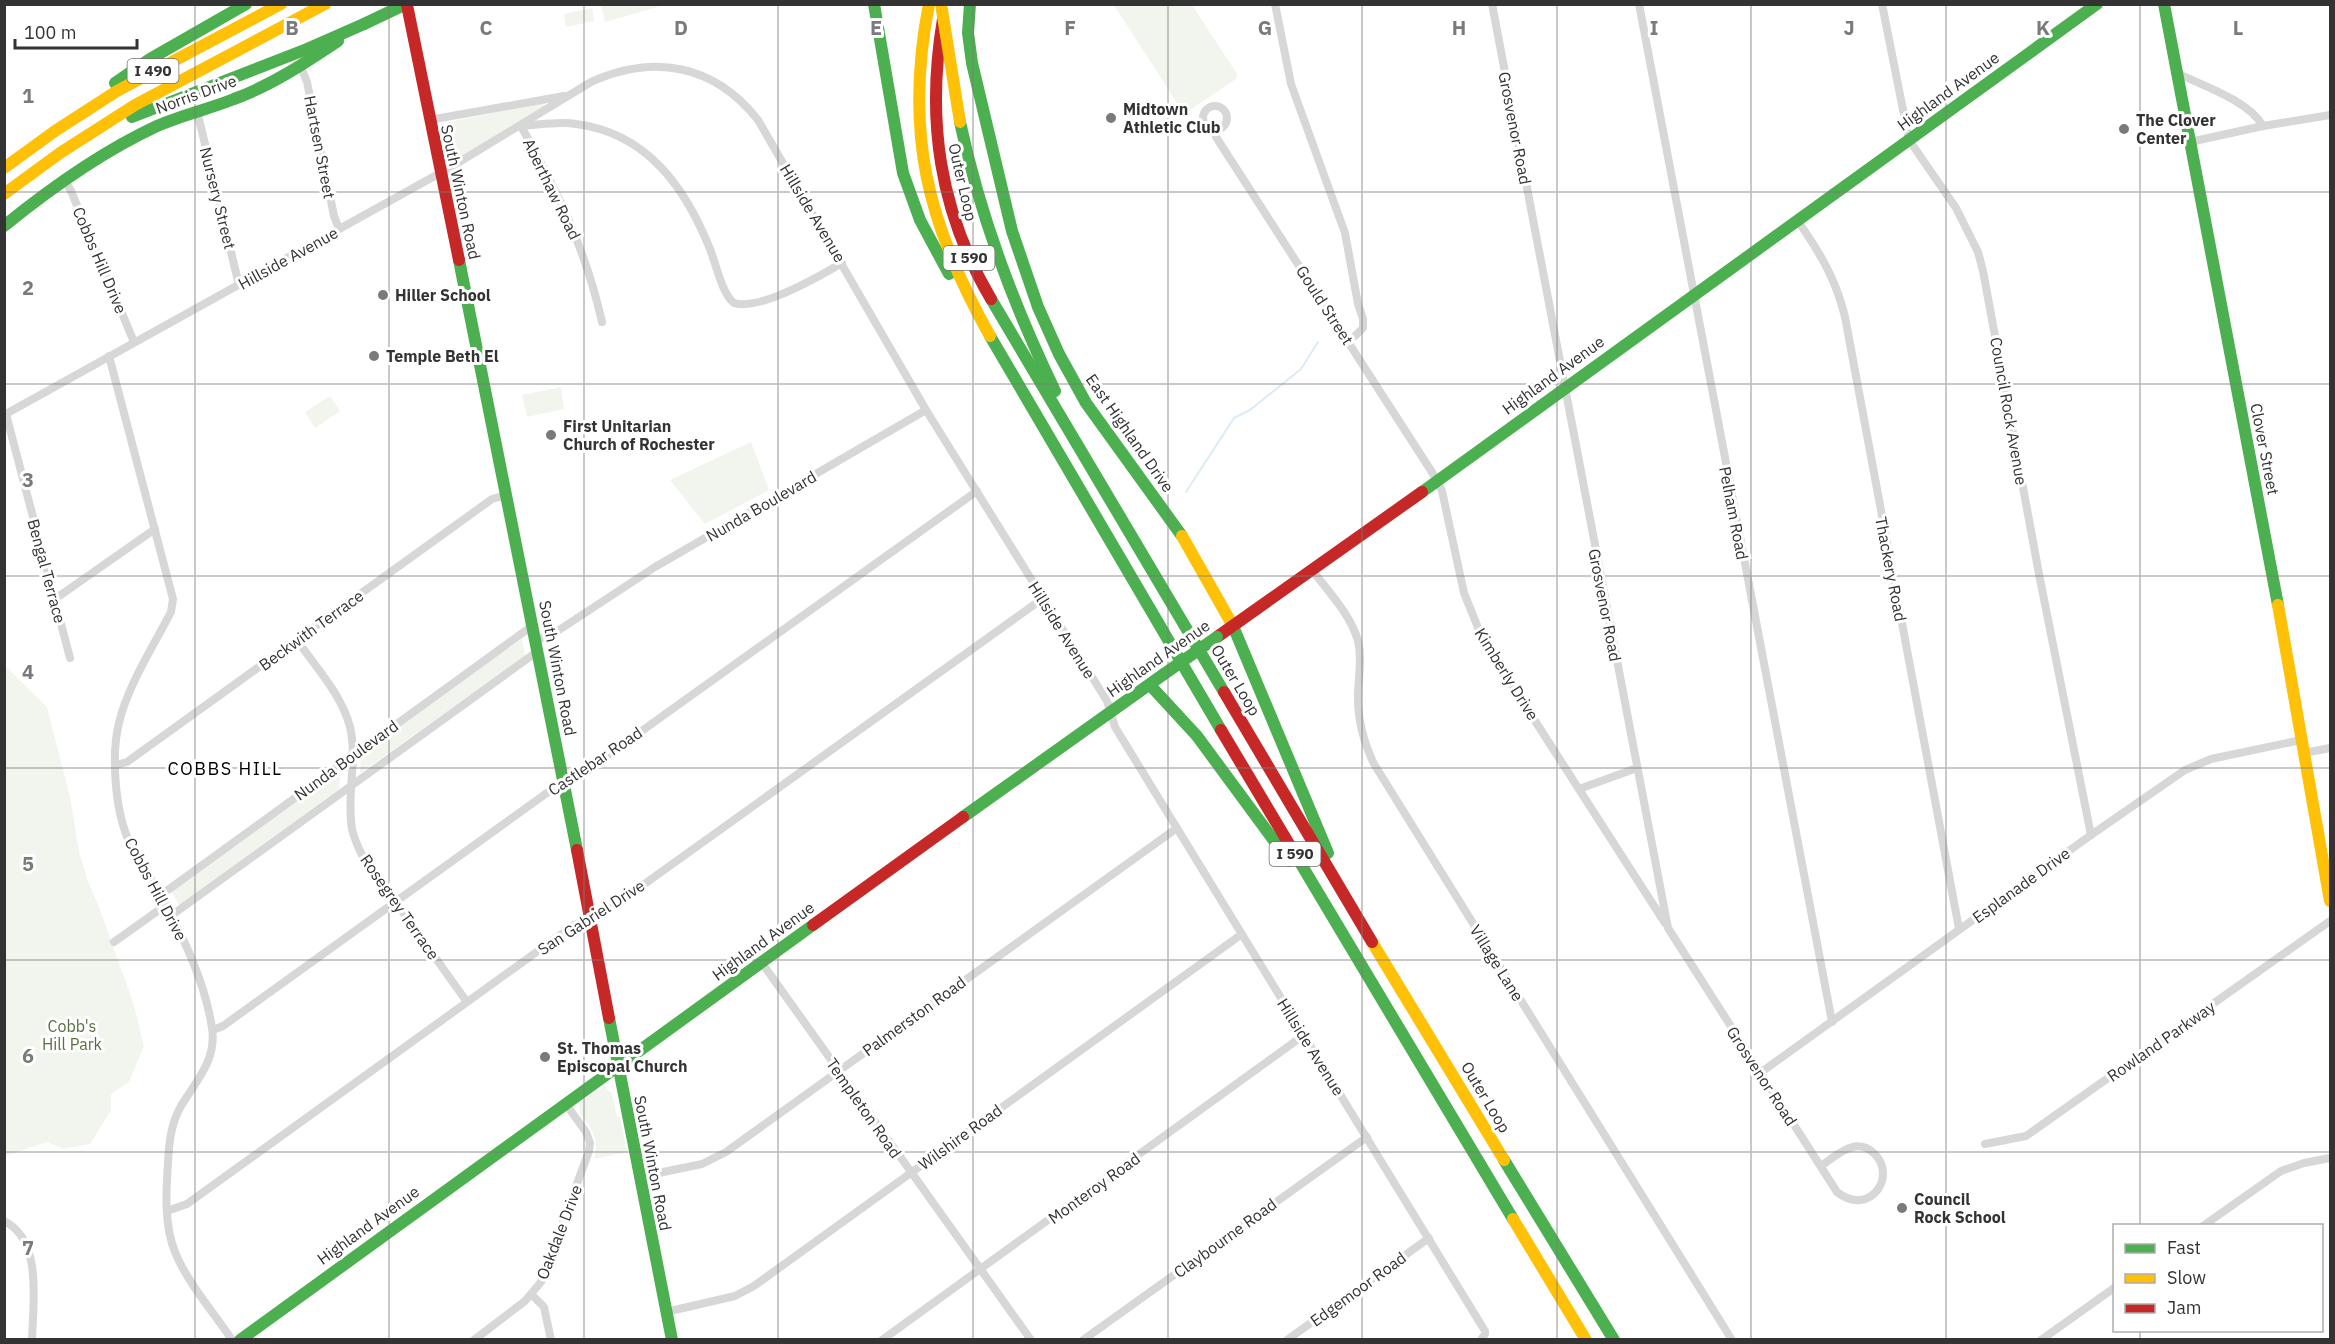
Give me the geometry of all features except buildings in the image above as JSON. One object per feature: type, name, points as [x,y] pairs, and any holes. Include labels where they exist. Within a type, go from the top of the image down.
[{"type":"main road","points":[[30,148],[142,64],[246,4]]},
{"type":"main road","name":"I 490","points":[[4,168],[30,148],[130,84],[281,4]]},
{"type":"main road","name":"I 490","points":[[4,194],[72,145],[148,98],[325,4]]},
{"type":"main road","points":[[874,4],[897,147],[912,201],[942,263],[1008,367]]},
{"type":"main road","name":"Outer Loop","points":[[929,4],[921,46],[917,90],[919,135],[925,178],[939,228],[952,262],[1008,367],[1332,917],[1586,1340]]},
{"type":"main road","points":[[941,4],[960,122],[976,195],[1006,286],[1100,482]]},
{"type":"main road","name":"Outer Loop","points":[[946,4],[937,50],[934,110],[940,168],[951,211],[966,252],[990,299],[1350,906],[1614,1340]]},
{"type":"main road","name":"East Highland Drive","points":[[970,4],[968,33],[972,63],[1012,231],[1038,308],[1054,345],[1086,403],[1179,530],[1233,626],[1350,906]]},
{"type":"main road","name":"Highland Avenue","points":[[240,1340],[617,1065],[1312,570],[2097,4]]},
{"type":"main road","name":"Clover Street","points":[[2164,4],[2331,901]]},
{"type":"main road","name":"Norris Drive","points":[[4,226],[64,179],[135,136],[249,93],[300,65],[364,24],[407,5]]},
{"type":"main road","name":"South Winton Road","points":[[407,5],[537,646],[672,1340]]},
{"type":"main road","points":[[72,145],[175,97],[310,47],[364,24]]},
{"type":"main road","points":[[1150,685],[1197,736],[1332,917]]},
{"type":"street","points":[[1275,4],[1292,88],[1345,233],[1363,319],[1363,328],[1355,336]]},
{"type":"street","name":"Grosvenor Road","points":[[1492,4],[1668,928],[1837,1192],[1854,1201],[1865,1200],[1876,1193],[1882,1182],[1883,1168],[1879,1156],[1866,1147],[1853,1147],[1821,1166]]},
{"type":"street","name":"Pelham Road","points":[[1639,4],[1832,1022]]},
{"type":"street","name":"Council Rock Avenue","points":[[1882,4],[1909,140],[1956,208],[1974,243],[1983,271],[2039,574],[2091,835]]},
{"type":"street","name":"Hartsen Street","points":[[300,65],[306,79],[334,216],[339,229]]},
{"type":"street","name":"Hillside Avenue","points":[[5,414],[440,173],[521,126],[568,95],[613,72],[635,67],[678,68],[718,83],[735,94],[758,120],[843,263],[926,410],[1107,701],[1115,727],[1479,1322],[1485,1334],[1481,1340]]},
{"type":"street","points":[[2177,73],[2251,111],[2263,126]]},
{"type":"street","name":"Hillside Avenue","points":[[429,120],[568,95]]},
{"type":"street","name":"Nursery Street","points":[[197,111],[239,285]]},
{"type":"street","points":[[2190,142],[2263,126],[2331,115]]},
{"type":"street","points":[[521,126],[573,123],[602,128],[630,141],[651,157],[668,175],[697,220],[731,301],[738,305],[770,298],[843,263]]},
{"type":"street","name":"Aberthaw Road","points":[[521,126],[568,216],[582,251],[602,322]]},
{"type":"street","name":"Gould Street","points":[[1217,130],[1216,137],[1437,480]]},
{"type":"street","name":"Cobbs Hill Drive","points":[[64,179],[134,342]]},
{"type":"street","name":"Thackery Road","points":[[1797,220],[1830,270],[1837,285],[1845,317],[1959,929]]},
{"type":"street","name":"Cobbs Hill Drive","points":[[109,356],[172,593],[172,605],[122,710],[117,734],[117,791],[122,822],[128,840],[172,915],[202,987],[213,1030],[212,1052],[208,1063],[181,1107],[172,1128],[167,1177],[167,1211],[171,1242],[179,1261],[232,1340]]},
{"type":"street","name":"Nunda Boulevard","points":[[172,915],[352,786],[553,634],[655,567],[926,410]]},
{"type":"street","name":"Bengal Terrace","points":[[5,414],[70,658]]},
{"type":"street","name":"Kimberly Drive","points":[[1437,480],[1442,490],[1459,576],[1475,622],[1494,657],[1668,928]]},
{"type":"street","name":"Castlebar Road","points":[[213,1030],[223,1026],[563,783],[576,778],[977,491]]},
{"type":"street","name":"Beckwith Terrace","points":[[116,765],[127,762],[492,499],[506,495]]},
{"type":"street","points":[[55,599],[155,529]]},
{"type":"street","name":"Village Lane","points":[[1312,570],[1350,622],[1358,641],[1360,662],[1358,713],[1365,742],[1374,764],[1732,1340]]},
{"type":"street","name":"San Gabriel Drive","points":[[167,1211],[187,1204],[574,925],[604,913],[1042,599]]},
{"type":"street","name":"Nunda Boulevard","points":[[160,895],[532,626]]},
{"type":"street","name":"Rosegrey Terrace","points":[[297,640],[342,708],[350,728],[351,818],[354,838],[362,855],[467,1002]]},
{"type":"street","name":"Esplanade Drive","points":[[1760,1073],[2185,770],[2211,759],[2302,746],[2331,748]]},
{"type":"street","points":[[1579,789],[1637,768]]},
{"type":"street","name":"Palmerston Road","points":[[639,1177],[693,1167],[713,1160],[1177,828]]},
{"type":"street","points":[[114,942],[166,905]]},
{"type":"street","name":"Rowland Parkway","points":[[1985,1144],[2026,1136],[2331,921]]},
{"type":"street","name":"Wilshire Road","points":[[666,1312],[735,1296],[746,1291],[1242,934]]},
{"type":"street","name":"Templeton Road","points":[[762,963],[1031,1340]]},
{"type":"street","name":"Monteroy Road","points":[[882,1340],[1304,1035]]},
{"type":"street","name":"Oakdale Drive","points":[[474,1340],[532,1295],[547,1270],[589,1151],[588,1137],[565,1103]]},
{"type":"street","name":"Claybourne Road","points":[[1083,1340],[1366,1137]]},
{"type":"street","points":[[2206,1224],[2281,1172],[2304,1163],[2331,1158]]},
{"type":"street","points":[[4,1221],[21,1233],[30,1255],[33,1301],[32,1340]]},
{"type":"street","name":"Edgemoor Road","points":[[1287,1340],[1429,1238]]},
{"type":"street","points":[[2041,1340],[2113,1289]]},
{"type":"street","points":[[532,1295],[544,1307],[551,1340]]},
{"type":"green space","points":[[601,4],[664,5],[605,22]]},
{"type":"green space","points":[[1114,5],[1192,5],[1237,74],[1236,79],[1187,112],[1182,111]]},
{"type":"green space","points":[[592,8],[594,21],[566,27],[564,14]]},
{"type":"green space","points":[[543,103],[544,106],[455,160],[451,160],[445,126],[449,122]]},
{"type":"green space","points":[[561,387],[564,409],[527,417],[522,395]]},
{"type":"green space","points":[[330,396],[340,411],[315,428],[305,412]]},
{"type":"green space","points":[[751,442],[769,490],[705,524],[670,480]]},
{"type":"green space","points":[[522,639],[525,656],[360,773],[361,753]]},
{"type":"green space","name":"Cobb's Hill Park","points":[[4,665],[47,707],[70,797],[79,852],[134,1005],[144,1046],[129,1082],[111,1094],[111,1110],[90,1144],[64,1149],[47,1142],[5,1156]]},
{"type":"green space","points":[[341,767],[339,789],[179,905],[171,891]]},
{"type":"green space","points":[[606,1085],[607,1090],[612,1093],[617,1117],[620,1117],[627,1152],[594,1159],[595,1139],[581,1114],[580,1102]]},
{"type":"waterway","points":[[1186,492],[1234,418],[1250,410],[1301,369],[1318,342]]},
{"type":"traffic: fast","points":[[115,83],[150,59],[246,4]]},
{"type":"traffic: fast","points":[[364,24],[406,4]]},
{"type":"traffic: fast","points":[[874,4],[903,173],[920,220],[949,274]]},
{"type":"traffic: fast","points":[[970,4],[968,33],[972,63],[1012,231],[1038,307],[1059,354],[1086,403],[1182,536]]},
{"type":"traffic: fast","points":[[1422,492],[2097,4]]},
{"type":"traffic: fast","points":[[2164,4],[2278,605]]},
{"type":"traffic: fast","points":[[132,117],[307,49],[364,24]]},
{"type":"traffic: fast","points":[[4,226],[59,184],[116,147],[166,122],[225,103],[262,87],[338,41]]},
{"type":"traffic: fast","points":[[960,122],[977,191],[999,259],[1025,325],[1055,391]]},
{"type":"traffic: fast","points":[[459,260],[577,850]]},
{"type":"traffic: fast","points":[[991,299],[1224,692]]},
{"type":"traffic: fast","points":[[990,336],[1221,730]]},
{"type":"traffic: fast","points":[[1233,626],[1328,853]]},
{"type":"traffic: fast","points":[[1164,674],[1217,637]]},
{"type":"traffic: fast","points":[[963,817],[1164,674]]},
{"type":"traffic: fast","points":[[1150,685],[1197,736],[1289,861]]},
{"type":"traffic: fast","points":[[1298,859],[1513,1219]]},
{"type":"traffic: fast","points":[[240,1340],[813,925]]},
{"type":"traffic: fast","points":[[609,1018],[672,1340]]},
{"type":"traffic: fast","points":[[1504,1160],[1614,1340]]},
{"type":"traffic: slow","points":[[4,168],[55,131],[117,91],[281,4]]},
{"type":"traffic: slow","points":[[4,194],[60,153],[135,105],[325,4]]},
{"type":"traffic: slow","points":[[929,4],[922,50],[919,94],[921,135],[927,176],[936,215],[950,255],[990,336]]},
{"type":"traffic: slow","points":[[941,4],[960,122]]},
{"type":"traffic: slow","points":[[1182,536],[1233,626]]},
{"type":"traffic: slow","points":[[2278,605],[2330,901]]},
{"type":"traffic: slow","points":[[1372,942],[1504,1160]]},
{"type":"traffic: slow","points":[[1513,1219],[1586,1340]]},
{"type":"traffic: jam","points":[[407,5],[459,260]]},
{"type":"traffic: jam","points":[[943,19],[936,93],[941,164],[948,198],[959,232],[973,266],[991,299]]},
{"type":"traffic: jam","points":[[1217,637],[1422,492]]},
{"type":"traffic: jam","points":[[1224,692],[1372,942]]},
{"type":"traffic: jam","points":[[1221,730],[1298,859]]},
{"type":"traffic: jam","points":[[813,925],[963,817]]},
{"type":"traffic: jam","points":[[577,850],[609,1018]]},
{"type":"place","name":"Midtown Athletic Club","points":[[1111,118]]},
{"type":"place","name":"The Clover Center","points":[[2124,129]]},
{"type":"place","name":"Hiller School","points":[[383,295]]},
{"type":"place","name":"Temple Beth El","points":[[374,356]]},
{"type":"place","name":"First Unitarian Church of Rochester","points":[[551,435]]},
{"type":"place","name":"St. Thomas Episcopal Church","points":[[545,1057]]},
{"type":"place","name":"Council Rock School","points":[[1902,1208]]},
{"type":"district","name":"COBBS HILL","points":[[225,769]]}]
